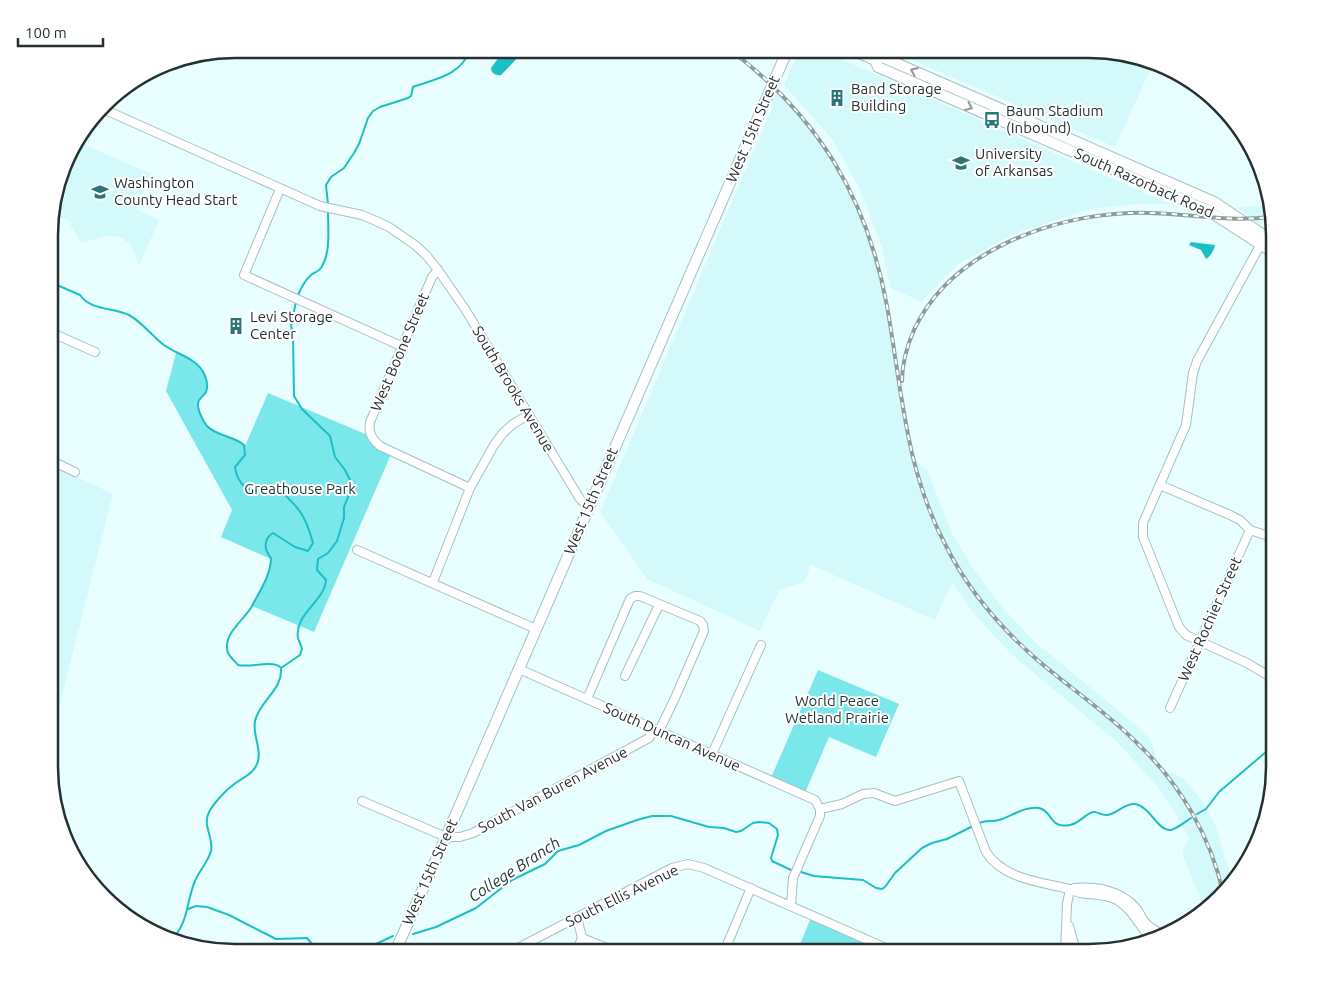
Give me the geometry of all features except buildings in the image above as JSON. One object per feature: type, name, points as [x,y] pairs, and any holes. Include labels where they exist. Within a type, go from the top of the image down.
[{"type":"main road","name":"West 15th Street","points":[[399,943],[784,58]]},
{"type":"main road","name":"South Razorback Road","points":[[870,58],[875,60],[878,67],[1209,211],[1262,240],[1266,244]]},
{"type":"main road","name":"South Razorback Road","points":[[1262,240],[1266,241]]},
{"type":"street","name":"South Brooks Avenue","points":[[107,111],[320,206],[362,215],[389,227],[415,245],[438,270],[464,309],[580,499],[588,507]]},
{"type":"street","points":[[280,189],[244,275],[401,346]]},
{"type":"street","points":[[1262,240],[1197,361],[1186,425],[1144,523],[1143,537],[1179,627],[1186,635],[1247,663],[1265,674]]},
{"type":"street","name":"West Boone Street","points":[[438,270],[432,277],[401,346],[370,422],[369,430],[371,436],[380,446],[470,488]]},
{"type":"street","points":[[58,336],[95,352]]},
{"type":"street","points":[[433,582],[470,488],[494,445],[513,424],[528,415]]},
{"type":"street","points":[[58,464],[75,472]]},
{"type":"street","points":[[1160,485],[1230,515],[1240,520],[1250,530],[1265,535]]},
{"type":"street","name":"West Rochier Street","points":[[1170,708],[1250,530]]},
{"type":"street","points":[[358,550],[536,629]]},
{"type":"street","points":[[587,699],[630,599],[634,596],[640,596],[700,621],[704,630],[675,698],[656,730]]},
{"type":"street","points":[[626,676],[659,605]]},
{"type":"street","points":[[712,754],[761,645]]},
{"type":"street","name":"South Duncan Avenue","points":[[519,669],[814,800],[820,809]]},
{"type":"street","name":"South Van Buren Avenue","points":[[446,837],[460,837],[473,833],[649,738],[656,730]]},
{"type":"street","points":[[791,906],[794,878],[820,816],[820,809],[842,804],[863,794],[874,793],[895,800],[959,781],[979,834],[992,861],[1002,868],[1027,879],[1078,893],[1103,895],[1118,901],[1133,914],[1146,934]]},
{"type":"street","points":[[362,801],[446,837]]},
{"type":"street","name":"South Ellis Avenue","points":[[527,943],[672,868],[696,865],[876,944]]},
{"type":"street","points":[[728,944],[751,888]]},
{"type":"street","points":[[1070,890],[1075,888],[1097,888],[1118,894],[1134,905],[1142,919],[1155,930]]},
{"type":"street","points":[[1065,944],[1067,904],[1070,890]]},
{"type":"street","points":[[577,917],[582,938],[580,943]]},
{"type":"street","points":[[1066,919],[1074,944]]},
{"type":"street","points":[[582,938],[596,943]]},
{"type":"shaded area","points":[[498,58],[517,58],[501,75],[493,73],[491,68]]},
{"type":"shaded area","name":"University of Arkansas","points":[[796,58],[838,58],[1170,204],[1140,204],[1090,209],[1016,233],[958,264],[921,302],[891,288],[881,245],[859,187],[831,138],[784,85]]},
{"type":"shaded area","name":"University of Arkansas","points":[[907,58],[1100,58],[1123,61],[1151,69],[1115,147]]},
{"type":"shaded area","points":[[772,85],[799,113],[828,152],[857,203],[869,234],[879,270],[912,459],[928,470],[954,537],[974,570],[1002,607],[1035,642],[1135,724],[1151,740],[1159,767],[1183,778],[1201,799],[1215,824],[1230,873],[1214,892],[1202,902],[1182,853],[1189,838],[1176,814],[1156,785],[1117,742],[1011,654],[975,615],[952,583],[935,620],[811,565],[804,582],[779,590],[760,631],[647,579],[600,512],[773,106],[766,98]]},
{"type":"shaded area","name":"Washington County Head Start","points":[[97,123],[87,146],[152,174],[136,209],[159,220],[139,266],[131,245],[121,237],[106,236],[81,243],[67,219],[58,218],[67,178],[81,146]]},
{"type":"shaded area","points":[[1263,206],[1265,223],[1260,224],[1236,207]]},
{"type":"shaded area","points":[[1191,242],[1215,245],[1212,253],[1206,259],[1201,250],[1189,245]]},
{"type":"shaded area","points":[[58,468],[113,494],[58,711]]},
{"type":"green space","name":"Greathouse Park","points":[[176,353],[194,362],[204,372],[207,384],[206,391],[198,404],[202,418],[207,426],[245,446],[268,393],[370,436],[392,452],[314,632],[252,606],[268,574],[271,559],[221,537],[232,510],[166,391]]},
{"type":"green space","name":"World Peace Wetland Prairie","points":[[818,670],[899,704],[876,757],[829,737],[804,795],[770,780]]},
{"type":"green space","points":[[812,915],[877,944],[800,944]]},
{"type":"waterway","points":[[328,204],[326,185],[331,177],[344,168],[354,153],[368,118],[373,111],[408,98],[411,96],[413,87],[447,75],[461,65],[466,58]]},
{"type":"waterway","points":[[298,295],[307,279],[320,269],[324,262],[328,241],[328,212]]},
{"type":"waterway","points":[[58,285],[80,295],[90,304],[129,315],[164,345],[197,365],[203,371],[207,384],[206,392],[198,403],[201,416],[207,426],[215,432],[244,445],[245,455],[235,467],[241,483],[252,491],[259,491],[270,486],[276,488],[292,502],[304,518],[313,543],[308,551],[295,547],[273,533],[267,538],[267,552],[271,558],[267,577],[249,611],[232,631],[227,643],[228,653],[238,665],[271,664],[280,667]]},
{"type":"waterway","points":[[177,933],[184,919],[195,881],[211,851],[211,840],[207,826],[208,815],[217,800],[227,790],[249,775],[256,766],[259,755],[255,721],[261,707],[278,683],[281,676],[281,668],[300,655],[302,649],[298,638],[298,629],[305,615],[321,595],[326,580],[317,570],[318,559],[328,553],[337,541],[344,518],[344,507],[350,492],[350,480],[335,457],[330,436],[302,409],[294,396],[293,335],[291,325],[296,302]]},
{"type":"waterway","name":"College Branch","points":[[1197,814],[1206,809],[1219,792],[1265,753]]},
{"type":"waterway","name":"College Branch","points":[[977,824],[999,820],[1024,810],[1039,808],[1047,812],[1055,822],[1063,826],[1077,822],[1093,812],[1107,815],[1131,804],[1145,809],[1166,830],[1174,829],[1191,818]]},
{"type":"waterway","name":"College Branch","points":[[413,934],[436,927],[476,908],[512,880],[545,864],[558,851],[579,845],[606,831],[652,816],[671,816],[709,827],[724,828],[736,832],[753,823],[769,823],[777,829],[778,835],[771,858],[772,861],[791,870]]},
{"type":"waterway","name":"College Branch","points":[[801,872],[814,876],[863,880],[876,888],[882,889],[895,873],[922,848],[947,839],[973,826]]},
{"type":"waterway","name":"College Branch","points":[[188,909],[196,906],[207,907],[229,915],[276,939],[307,938],[311,943]]},
{"type":"waterway","name":"College Branch","points":[[378,943],[393,936]]},
{"type":"railway","points":[[740,58],[761,75],[788,102],[813,131],[834,162],[852,194],[878,266],[887,306],[901,399],[913,458],[932,517],[954,562],[985,606],[1021,645],[1127,733],[1154,760],[1192,813],[1211,852],[1221,884]]},
{"type":"railway","points":[[902,381],[909,342],[930,303],[952,279],[977,259],[1006,243],[1036,231],[1099,216],[1148,213],[1235,219],[1264,217]]},
{"type":"place","name":"Band Storage Building","points":[[837,98]]},
{"type":"place","name":"Baum Stadium (Inbound)","points":[[992,120]]},
{"type":"place","name":"University of Arkansas","points":[[961,163]]},
{"type":"place","name":"Washington County Head Start","points":[[100,192]]},
{"type":"place","name":"Levi Storage Center","points":[[236,326]]}]
